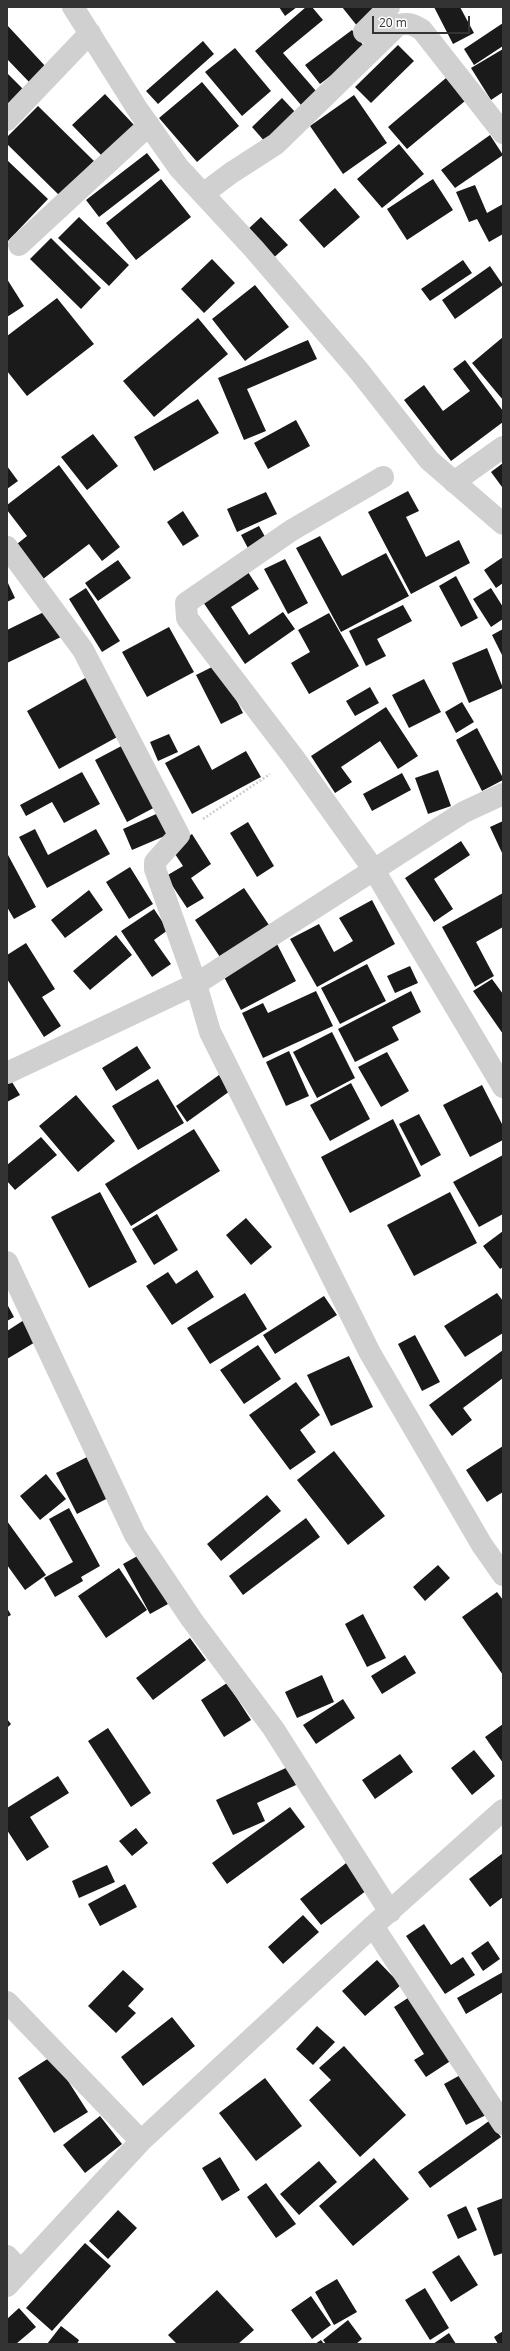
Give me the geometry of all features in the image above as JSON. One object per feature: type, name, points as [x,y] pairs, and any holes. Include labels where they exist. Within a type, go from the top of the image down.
[{"type":"street","points":[[73,7],[149,125],[179,168],[254,249],[359,371],[429,460],[503,524]]},
{"type":"street","points":[[364,32],[389,7]]},
{"type":"street","points":[[203,194],[276,144],[398,26],[406,23],[414,24],[422,30],[503,133]]},
{"type":"street","points":[[7,120],[90,34]]},
{"type":"street","points":[[19,245],[149,125]]},
{"type":"street","points":[[454,482],[503,447]]},
{"type":"street","points":[[383,476],[292,530],[186,603],[187,618],[294,758],[374,870],[503,1087]]},
{"type":"street","points":[[7,547],[84,650],[179,835],[154,862],[155,869],[196,984],[210,1032],[370,1353],[482,1545],[503,1575]]},
{"type":"street","points":[[7,1073],[196,984],[464,812],[503,794]]},
{"type":"street","points":[[7,1262],[135,1535],[192,1620],[273,1728],[390,1912]]},
{"type":"street","points":[[12,2271],[141,2141],[373,1926],[503,1810]]},
{"type":"street","points":[[373,1926],[503,2124]]},
{"type":"street","points":[[7,2002],[141,2141]]},
{"type":"path","points":[[179,835],[294,758]]},
{"type":"building","points":[[279,7],[297,7],[285,16]]},
{"type":"building","points":[[306,7],[312,7],[323,20],[283,53],[316,91],[301,105],[255,51]]},
{"type":"building","points":[[342,7],[378,7],[358,27]]},
{"type":"building","points":[[434,7],[460,7],[474,33],[453,44]]},
{"type":"building","points":[[503,23],[503,46],[474,65],[464,49]]},
{"type":"building","points":[[7,25],[47,68],[31,84],[7,59]]},
{"type":"building","points":[[352,30],[366,49],[320,84],[305,65]]},
{"type":"building","points":[[203,41],[214,54],[158,104],[146,91]]},
{"type":"building","points":[[398,45],[414,61],[371,103],[355,87]]},
{"type":"building","points":[[235,48],[271,91],[242,116],[205,72]]},
{"type":"building","points":[[503,49],[503,92],[491,100],[471,68]]},
{"type":"building","points":[[7,73],[25,91],[7,108]]},
{"type":"building","points":[[446,78],[465,101],[407,149],[388,127]]},
{"type":"building","points":[[202,82],[239,126],[197,162],[159,118]]},
{"type":"building","points":[[105,94],[134,125],[102,156],[72,125]]},
{"type":"building","points":[[354,95],[387,143],[343,174],[310,126]]},
{"type":"building","points":[[282,98],[297,114],[266,143],[252,127]]},
{"type":"building","points":[[38,106],[94,161],[59,195],[7,144],[7,137]]},
{"type":"building","points":[[490,135],[503,155],[455,188],[441,170]]},
{"type":"building","points":[[399,144],[424,174],[382,208],[357,179]]},
{"type":"building","points":[[147,153],[160,170],[99,217],[86,200]]},
{"type":"building","points":[[7,160],[48,199],[8,241],[7,239]]},
{"type":"building","points":[[161,179],[191,217],[136,260],[106,223]]},
{"type":"building","points":[[433,179],[453,210],[407,240],[387,209]]},
{"type":"building","points":[[475,185],[487,213],[503,204],[503,234],[489,242],[477,219],[469,222],[456,192]]},
{"type":"building","points":[[335,188],[360,217],[324,248],[299,220]]},
{"type":"building","points":[[79,217],[129,265],[109,286],[58,238]]},
{"type":"building","points":[[261,217],[288,245],[271,260],[245,232]]},
{"type":"building","points":[[51,238],[101,288],[81,309],[30,259]]},
{"type":"building","points":[[212,259],[235,283],[204,313],[181,289]]},
{"type":"building","points":[[463,260],[472,273],[430,301],[421,289]]},
{"type":"building","points":[[490,266],[503,285],[455,319],[442,300]]},
{"type":"building","points":[[7,279],[24,306],[7,317]]},
{"type":"building","points":[[255,285],[289,327],[245,361],[212,319]]},
{"type":"building","points":[[57,298],[94,344],[27,396],[7,371],[7,336]]},
{"type":"building","points":[[198,318],[228,354],[154,417],[123,381]]},
{"type":"building","points":[[503,337],[503,400],[472,363]]},
{"type":"building","points":[[308,340],[317,359],[247,389],[266,431],[244,440],[218,378]]},
{"type":"building","points":[[465,360],[503,411],[503,422],[451,461],[404,400],[424,385],[443,411],[470,391],[453,369]]},
{"type":"building","points":[[198,399],[219,433],[154,471],[134,437]]},
{"type":"building","points":[[296,420],[310,446],[268,469],[254,443]]},
{"type":"building","points":[[93,434],[118,466],[87,490],[61,457]]},
{"type":"building","points":[[503,463],[503,486],[502,487],[491,472]]},
{"type":"building","points":[[59,465],[120,547],[102,561],[89,544],[43,579],[17,544],[27,536],[7,510],[7,505]]},
{"type":"building","points":[[7,466],[18,481],[7,489]]},
{"type":"building","points":[[408,491],[419,511],[406,517],[426,557],[459,540],[470,563],[411,594],[368,512]]},
{"type":"building","points":[[266,492],[277,514],[237,532],[227,509]]},
{"type":"building","points":[[183,511],[199,536],[183,546],[167,522]]},
{"type":"building","points":[[259,526],[268,542],[250,552],[241,535]]},
{"type":"building","points":[[320,536],[342,576],[386,553],[409,596],[341,632],[296,548]]},
{"type":"building","points":[[503,557],[503,583],[496,588],[484,570]]},
{"type":"building","points":[[285,559],[308,603],[288,614],[264,569]]},
{"type":"building","points":[[118,560],[131,578],[98,601],[85,583]]},
{"type":"building","points":[[246,569],[259,589],[231,607],[249,635],[283,612],[295,629],[245,664],[201,599]]},
{"type":"building","points":[[456,576],[478,618],[461,627],[439,586]]},
{"type":"building","points":[[7,581],[15,598],[7,602]]},
{"type":"building","points":[[86,588],[120,641],[102,652],[69,599]]},
{"type":"building","points":[[491,588],[503,607],[503,619],[491,627],[473,599]]},
{"type":"building","points":[[403,605],[412,621],[377,639],[386,656],[366,666],[349,631]]},
{"type":"building","points":[[48,610],[61,637],[7,663],[7,630]]},
{"type":"building","points":[[329,613],[359,666],[309,694],[291,663],[310,652],[298,630]]},
{"type":"building","points":[[169,627],[194,672],[147,697],[122,652]]},
{"type":"building","points":[[503,629],[503,657],[492,635]]},
{"type":"building","points":[[487,648],[503,688],[469,703],[452,663]]},
{"type":"building","points":[[218,664],[243,713],[221,724],[196,675]]},
{"type":"building","points":[[87,677],[119,736],[59,769],[27,711]]},
{"type":"building","points":[[424,679],[441,712],[409,728],[392,695]]},
{"type":"building","points":[[370,687],[379,703],[355,716],[346,701]]},
{"type":"building","points":[[462,702],[474,722],[456,733],[445,712]]},
{"type":"building","points":[[386,707],[418,756],[398,769],[380,741],[341,767],[352,782],[335,793],[311,756]]},
{"type":"building","points":[[477,728],[503,778],[503,780],[482,791],[456,740]]},
{"type":"building","points":[[169,734],[178,752],[158,761],[150,742]]},
{"type":"building","points":[[129,742],[161,804],[127,822],[95,760]]},
{"type":"building","points":[[199,745],[212,770],[246,751],[261,777],[192,814],[165,763]]},
{"type":"building","points":[[438,770],[451,806],[428,814],[415,778]]},
{"type":"building","points":[[82,772],[100,804],[64,823],[52,802],[26,816],[20,805]]},
{"type":"building","points":[[402,773],[411,790],[372,811],[363,794]]},
{"type":"building","points":[[165,810],[174,832],[132,850],[123,829]]},
{"type":"building","points":[[503,821],[503,855],[490,827]]},
{"type":"building","points":[[248,822],[274,866],[257,877],[230,833]]},
{"type":"building","points":[[35,829],[48,855],[96,829],[110,854],[47,888],[19,837]]},
{"type":"building","points":[[192,834],[211,864],[191,878],[204,898],[187,908],[166,876],[183,866],[171,848]]},
{"type":"building","points":[[461,841],[470,855],[434,879],[453,909],[434,922],[405,878]]},
{"type":"building","points":[[7,853],[36,907],[14,919],[7,907]]},
{"type":"building","points":[[130,867],[153,904],[129,919],[106,882]]},
{"type":"building","points":[[244,888],[269,925],[220,957],[195,920]]},
{"type":"building","points":[[89,890],[103,910],[65,938],[51,920]]},
{"type":"building","points":[[503,893],[503,927],[476,942],[494,976],[475,987],[442,927]]},
{"type":"building","points":[[372,900],[395,944],[317,987],[290,939],[319,924],[334,952],[353,941],[339,918]]},
{"type":"building","points":[[154,909],[168,930],[154,940],[171,964],[152,977],[121,931]]},
{"type":"building","points":[[116,935],[132,955],[90,990],[73,971]]},
{"type":"building","points":[[26,943],[55,989],[42,997],[61,1026],[44,1037],[7,979],[7,955]]},
{"type":"building","points":[[277,944],[296,981],[241,1010],[222,973]]},
{"type":"building","points":[[367,964],[386,1001],[340,1024],[321,988]]},
{"type":"building","points":[[410,966],[418,983],[395,993],[387,976]]},
{"type":"building","points":[[492,979],[503,994],[503,1034],[473,991]]},
{"type":"building","points":[[316,991],[333,1026],[263,1058],[242,1013],[263,1003],[268,1013]]},
{"type":"building","points":[[411,991],[421,1012],[392,1027],[399,1040],[355,1062],[338,1029]]},
{"type":"building","points":[[332,1032],[355,1078],[317,1098],[293,1052]]},
{"type":"building","points":[[137,1046],[151,1068],[116,1091],[102,1068]]},
{"type":"building","points":[[289,1051],[309,1096],[286,1106],[266,1062]]},
{"type":"building","points":[[387,1052],[409,1091],[381,1107],[358,1067]]},
{"type":"building","points":[[219,1075],[230,1091],[187,1122],[176,1106]]},
{"type":"building","points":[[158,1079],[184,1123],[138,1150],[112,1106]]},
{"type":"building","points":[[12,1082],[20,1095],[7,1102],[7,1084]]},
{"type":"building","points":[[351,1083],[370,1119],[330,1141],[310,1105]]},
{"type":"building","points":[[482,1085],[503,1126],[503,1140],[470,1157],[443,1105]]},
{"type":"building","points":[[76,1095],[115,1141],[78,1172],[39,1126]]},
{"type":"building","points":[[419,1114],[441,1155],[421,1166],[399,1124]]},
{"type":"building","points":[[393,1119],[421,1176],[350,1213],[321,1157]]},
{"type":"building","points":[[194,1129],[220,1171],[131,1226],[105,1184]]},
{"type":"building","points":[[41,1137],[57,1155],[15,1190],[7,1181],[7,1165]]},
{"type":"building","points":[[503,1155],[503,1214],[479,1227],[453,1182]]},
{"type":"building","points":[[100,1192],[137,1262],[89,1288],[51,1217]]},
{"type":"building","points":[[450,1192],[477,1243],[414,1276],[387,1225]]},
{"type":"building","points":[[157,1214],[178,1250],[154,1265],[132,1229]]},
{"type":"building","points":[[246,1218],[272,1247],[251,1265],[226,1235]]},
{"type":"building","points":[[503,1231],[503,1267],[500,1269],[483,1246]]},
{"type":"building","points":[[197,1270],[214,1297],[172,1325],[146,1286],[168,1272],[176,1284]]},
{"type":"building","points":[[245,1293],[267,1329],[210,1364],[187,1328]]},
{"type":"building","points":[[497,1293],[503,1301],[503,1333],[465,1357],[444,1326]]},
{"type":"building","points":[[324,1296],[337,1315],[275,1354],[263,1335]]},
{"type":"building","points":[[7,1304],[14,1317],[7,1321]]},
{"type":"building","points":[[24,1320],[37,1341],[7,1359],[7,1331]]},
{"type":"building","points":[[415,1335],[440,1382],[422,1391],[398,1344]]},
{"type":"building","points":[[258,1345],[281,1379],[244,1404],[220,1370]]},
{"type":"building","points":[[503,1350],[503,1378],[463,1408],[472,1420],[452,1436],[429,1405]]},
{"type":"building","points":[[349,1356],[373,1407],[331,1426],[307,1375]]},
{"type":"building","points":[[296,1382],[320,1415],[300,1430],[316,1452],[290,1470],[249,1415]]},
{"type":"building","points":[[503,1446],[503,1492],[487,1502],[466,1470]]},
{"type":"building","points":[[334,1451],[385,1516],[348,1545],[297,1480]]},
{"type":"building","points":[[89,1456],[110,1497],[77,1514],[56,1473]]},
{"type":"building","points":[[46,1474],[66,1499],[40,1520],[20,1496]]},
{"type":"building","points":[[267,1495],[281,1511],[221,1561],[207,1544]]},
{"type":"building","points":[[69,1508],[100,1566],[81,1577],[83,1581],[55,1597],[44,1578],[73,1562],[49,1519]]},
{"type":"building","points":[[306,1518],[320,1537],[243,1595],[229,1576]]},
{"type":"building","points":[[7,1521],[46,1575],[25,1590],[7,1565]]},
{"type":"building","points":[[141,1554],[168,1604],[150,1614],[123,1564]]},
{"type":"building","points":[[438,1565],[450,1578],[425,1601],[413,1587]]},
{"type":"building","points":[[119,1568],[147,1610],[106,1638],[78,1596]]},
{"type":"building","points":[[497,1592],[503,1600],[503,1675],[462,1617]]},
{"type":"building","points":[[7,1608],[11,1615],[7,1617]]},
{"type":"building","points":[[363,1614],[386,1658],[367,1667],[345,1624]]},
{"type":"building","points":[[190,1638],[206,1660],[153,1700],[136,1678]]},
{"type":"building","points":[[405,1655],[416,1673],[382,1694],[371,1676]]},
{"type":"building","points":[[322,1675],[334,1702],[297,1718],[285,1692]]},
{"type":"building","points":[[227,1683],[251,1720],[224,1737],[201,1700]]},
{"type":"building","points":[[343,1699],[355,1718],[316,1744],[303,1725]]},
{"type":"building","points":[[7,1719],[11,1724],[7,1728]]},
{"type":"building","points":[[503,1724],[503,1763],[485,1737]]},
{"type":"building","points":[[108,1728],[151,1793],[131,1807],[88,1741]]},
{"type":"building","points":[[474,1750],[495,1776],[472,1795],[451,1768]]},
{"type":"building","points":[[400,1754],[413,1772],[375,1799],[362,1780]]},
{"type":"building","points":[[288,1767],[296,1785],[257,1803],[265,1821],[233,1835],[216,1800]]},
{"type":"building","points":[[58,1776],[69,1793],[30,1817],[49,1847],[27,1861],[7,1830],[7,1808]]},
{"type":"building","points":[[290,1807],[305,1827],[227,1884],[212,1863]]},
{"type":"building","points":[[136,1828],[148,1843],[132,1856],[119,1841]]},
{"type":"building","points":[[503,1853],[503,1897],[490,1907],[469,1879]]},
{"type":"building","points":[[350,1860],[371,1887],[321,1925],[300,1899]]},
{"type":"building","points":[[107,1865],[115,1882],[79,1898],[72,1881]]},
{"type":"building","points":[[125,1884],[137,1907],[100,1926],[88,1904]]},
{"type":"building","points":[[303,1915],[319,1932],[283,1964],[268,1947]]},
{"type":"building","points":[[424,1924],[451,1965],[463,1957],[475,1975],[445,1994],[406,1936]]},
{"type":"building","points":[[488,1941],[500,1959],[483,1971],[471,1953]]},
{"type":"building","points":[[377,1960],[401,1985],[365,2016],[342,1991]]},
{"type":"building","points":[[123,1970],[144,1989],[128,2006],[136,2013],[116,2033],[88,2006]]},
{"type":"building","points":[[503,1972],[503,1992],[466,2014],[457,1998]]},
{"type":"building","points":[[411,1996],[452,2060],[426,2077],[414,2060],[424,2054],[394,2007]]},
{"type":"building","points":[[172,2017],[195,2046],[143,2086],[121,2057]]},
{"type":"building","points":[[317,2026],[335,2042],[313,2065],[296,2049]]},
{"type":"building","points":[[344,2046],[406,2115],[360,2157],[309,2100],[331,2080],[319,2068]]},
{"type":"building","points":[[52,2056],[88,2112],[54,2133],[18,2078]]},
{"type":"building","points":[[464,2073],[486,2115],[466,2125],[444,2084]]},
{"type":"building","points":[[265,2078],[302,2126],[256,2161],[219,2113]]},
{"type":"building","points":[[100,2116],[122,2144],[85,2173],[63,2145]]},
{"type":"building","points":[[489,2121],[501,2137],[430,2188],[418,2172]]},
{"type":"building","points":[[220,2157],[240,2190],[222,2201],[202,2168]]},
{"type":"building","points":[[374,2158],[409,2199],[353,2246],[319,2206]]},
{"type":"building","points":[[319,2161],[337,2182],[299,2215],[280,2194]]},
{"type":"building","points":[[266,2183],[296,2224],[276,2238],[247,2197]]},
{"type":"building","points":[[503,2198],[503,2253],[494,2256],[477,2208]]},
{"type":"building","points":[[466,2206],[477,2230],[458,2239],[447,2215]]},
{"type":"building","points":[[118,2210],[137,2228],[108,2259],[89,2241]]},
{"type":"building","points":[[85,2243],[111,2266],[52,2331],[26,2308]]},
{"type":"building","points":[[459,2255],[478,2285],[451,2302],[432,2272]]},
{"type":"building","points":[[337,2279],[357,2312],[334,2325],[315,2292]]},
{"type":"building","points":[[425,2288],[449,2328],[430,2340],[405,2300]]},
{"type":"building","points":[[217,2290],[254,2330],[238,2344],[177,2344],[168,2335]]},
{"type":"building","points":[[311,2296],[331,2325],[312,2339],[291,2310]]},
{"type":"building","points":[[19,2308],[36,2327],[16,2344],[7,2344],[7,2319]]},
{"type":"building","points":[[348,2320],[362,2339],[356,2344],[326,2344],[323,2340]]},
{"type":"building","points":[[61,2326],[79,2340],[77,2344],[47,2344]]},
{"type":"building","points":[[503,2331],[503,2344],[498,2344],[494,2337]]},
{"type":"building","points":[[449,2333],[456,2344],[433,2344]]},
{"type":"building","points":[[321,2340],[324,2344],[315,2344]]}]
